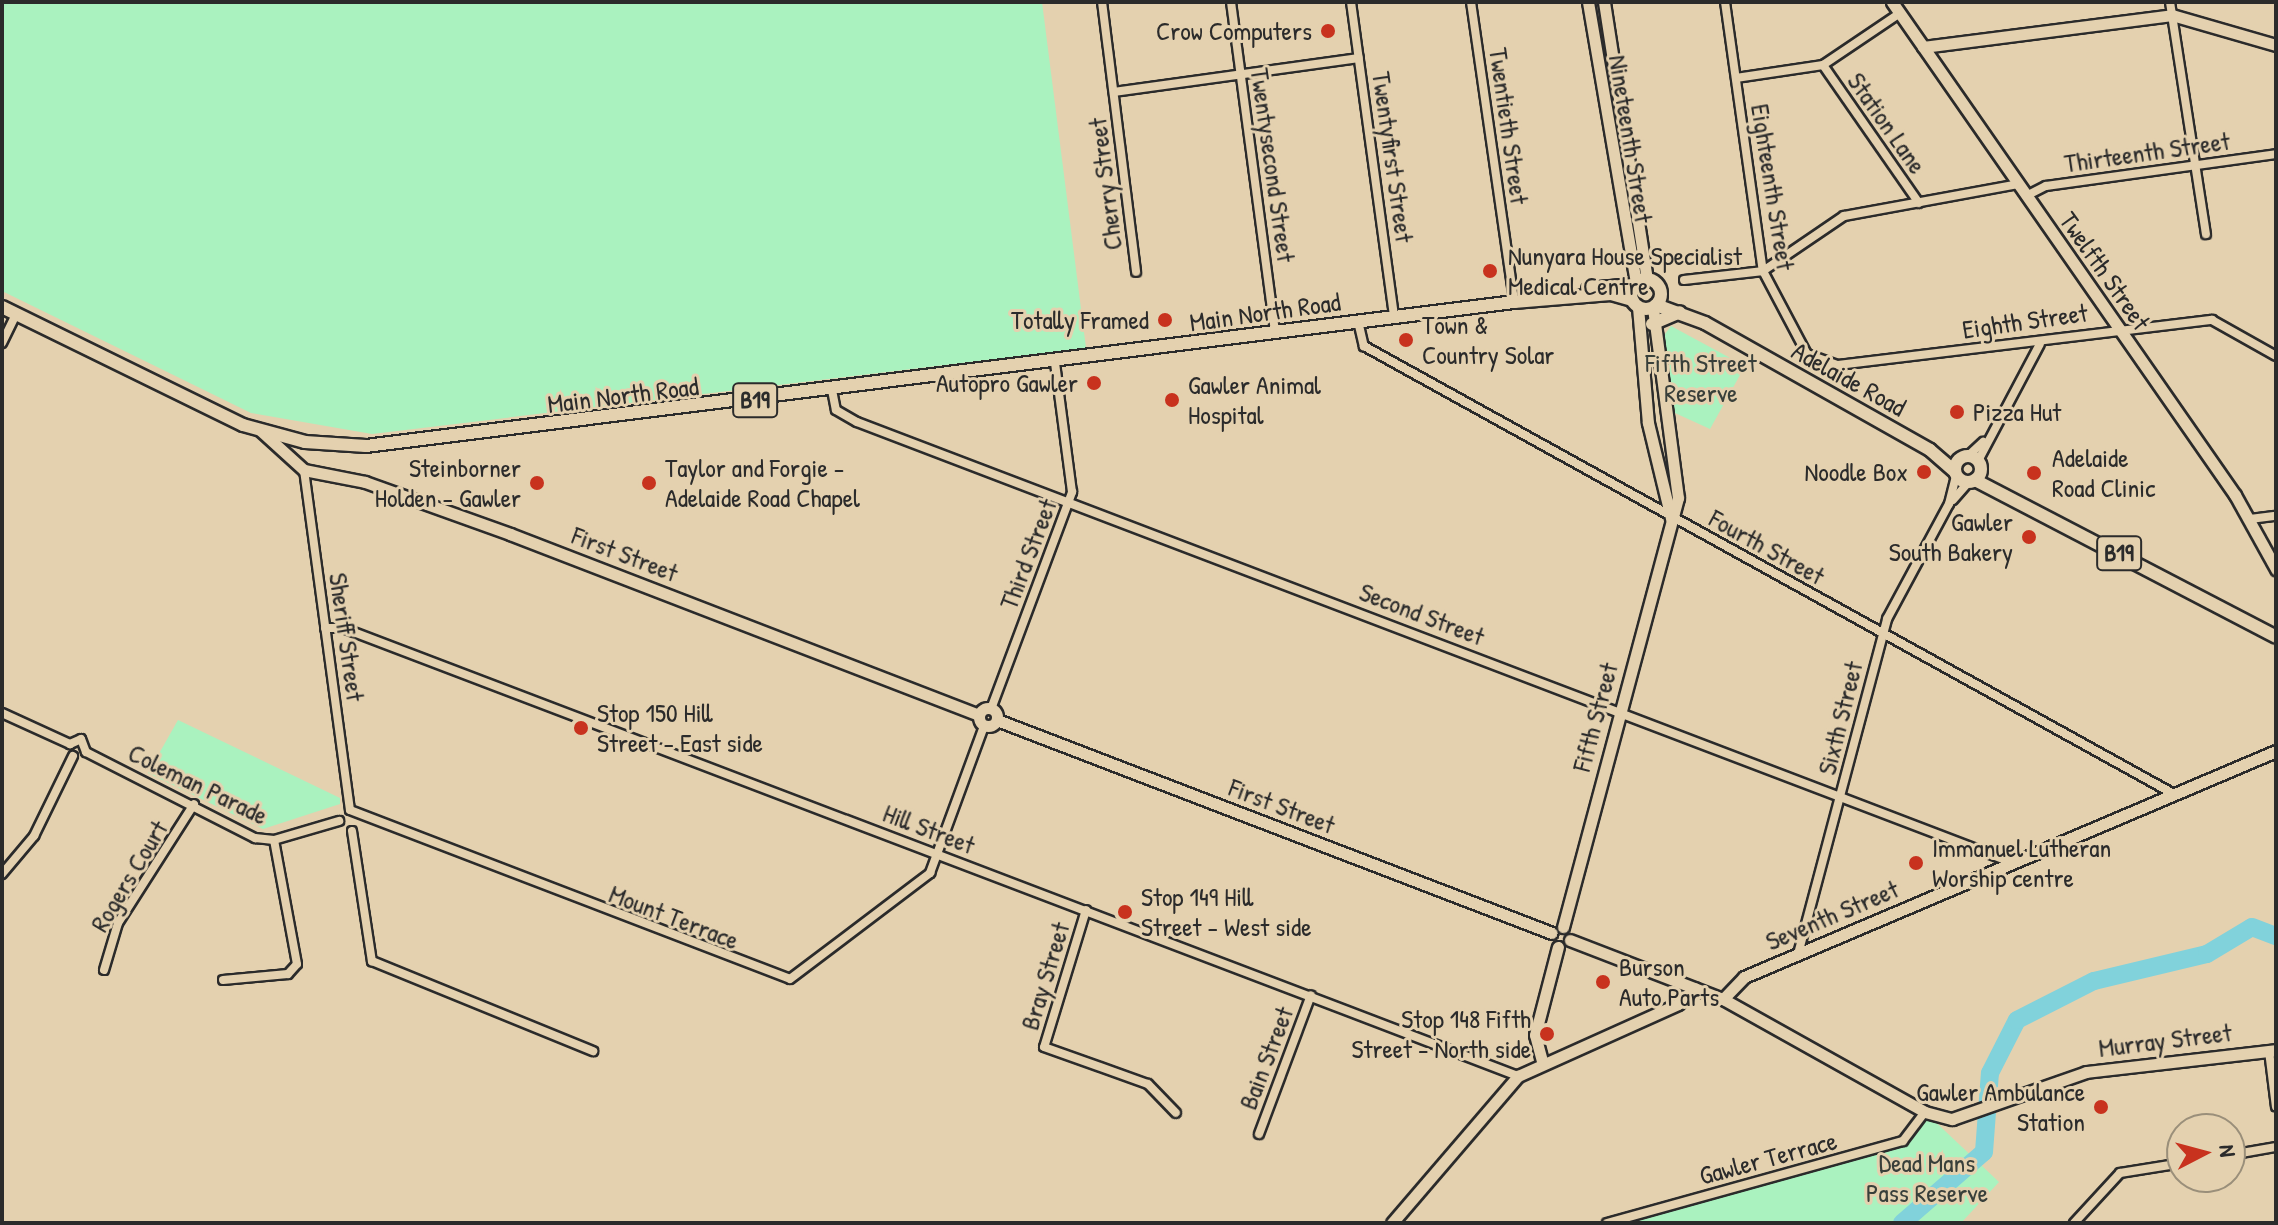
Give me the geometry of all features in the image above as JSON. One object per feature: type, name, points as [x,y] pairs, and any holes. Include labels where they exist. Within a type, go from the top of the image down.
[{"type":"main road","name":"B19","points":[[1514,302],[1639,282],[1656,302]]},
{"type":"main road","points":[[1635,304],[1639,282]]},
{"type":"main road","name":"B19","points":[[1514,302],[1611,294],[1635,304],[1656,302]]},
{"type":"main road","name":"Main North Road","points":[[2,307],[261,431],[322,445],[394,444],[1514,302]]},
{"type":"main road","name":"Adelaide Road","points":[[1656,302],[1705,323],[1930,450],[2276,637]]},
{"type":"main road","name":"Adelaide Road","points":[[1656,302],[1705,323]]},
{"type":"main road","points":[[1652,324],[1680,312]]},
{"type":"street","name":"Cherry Street","points":[[1102,2],[1136,272]]},
{"type":"street","name":"Twentysecond Street","points":[[1231,2],[1275,333]]},
{"type":"street","name":"Twentyfirst Street","points":[[1351,2],[1394,317]]},
{"type":"street","name":"Twentieth Street","points":[[1471,2],[1514,302]]},
{"type":"street","name":"Nineteenth Street","points":[[1588,2],[1639,282]]},
{"type":"street","name":"Nineteenth Street","points":[[1604,2],[1639,282]]},
{"type":"street","name":"Eighteenth Street","points":[[1725,2],[1763,271],[1794,337],[1819,361]]},
{"type":"street","name":"Twelfth Street","points":[[1892,2],[2250,519],[2276,569]]},
{"type":"street","points":[[2170,2],[2206,234]]},
{"type":"street","points":[[1736,78],[1823,65],[1900,13]]},
{"type":"street","points":[[1923,47],[2172,15],[2276,45]]},
{"type":"street","points":[[1114,92],[1359,58]]},
{"type":"street","name":"Station Lane","points":[[1823,65],[1919,203]]},
{"type":"street","name":"Thirteenth Street","points":[[2026,196],[2046,186],[2276,154]]},
{"type":"street","points":[[1684,280],[1763,271],[1844,216],[2018,184]]},
{"type":"street","name":"Fifth Street","points":[[1557,930],[1678,498],[1652,324],[1656,302]]},
{"type":"street","name":"Fifth Street","points":[[1635,304],[1648,423],[1671,518]]},
{"type":"street","points":[[2,343],[16,314]]},
{"type":"street","name":"Eighth Street","points":[[1819,361],[2040,344],[2118,328],[2212,320],[2276,356]]},
{"type":"street","name":"Fourth Street","points":[[1358,321],[1364,346],[2174,794]]},
{"type":"street","points":[[1968,470],[2040,344]]},
{"type":"street","name":"Third Street","points":[[938,853],[1070,499],[1055,362]]},
{"type":"street","name":"Second Street","points":[[832,390],[844,417],[1070,499],[2013,863]]},
{"type":"street","points":[[261,431],[304,470]]},
{"type":"street","name":"First Street","points":[[304,470],[365,482],[1557,930]]},
{"type":"street","name":"Sheriff Street","points":[[304,470],[350,810]]},
{"type":"street","name":"Sixth Street","points":[[1798,954],[1883,633],[1968,470]]},
{"type":"street","points":[[2250,519],[2276,516]]},
{"type":"street","name":"Hill Street","points":[[325,628],[343,628],[1518,1076]]},
{"type":"street","points":[[2,713],[70,744],[73,756],[34,836],[2,874]]},
{"type":"street","name":"Coleman Parade","points":[[70,744],[81,739],[86,752],[194,804],[255,838],[274,840],[339,821]]},
{"type":"street","name":"Seventh Street","points":[[1723,999],[1744,977],[2276,751]]},
{"type":"street","points":[[73,756],[86,752]]},
{"type":"street","name":"Rogers Court","points":[[104,970],[114,931],[194,804]]},
{"type":"street","points":[[352,831],[361,819],[350,810],[339,821],[352,831],[369,955],[383,969],[593,1051]]},
{"type":"street","name":"Mount Terrace","points":[[361,819],[790,979],[930,873],[938,853]]},
{"type":"street","points":[[223,980],[288,974],[297,964],[274,840]]},
{"type":"street","name":"Bray Street","points":[[1086,910],[1044,1047],[1148,1084],[1176,1113]]},
{"type":"street","points":[[1557,930],[1570,940],[1723,999],[1925,1112]]},
{"type":"street","points":[[1542,1061],[1535,1035],[1558,947],[1557,930]]},
{"type":"street","points":[[1558,947],[1570,940]]},
{"type":"street","points":[[1392,1223],[1518,1076],[1542,1061],[1678,1004],[1695,988]]},
{"type":"street","name":"Bain Street","points":[[1259,1134],[1311,995]]},
{"type":"street","points":[[2272,1050],[2276,1107]]},
{"type":"street","name":"Murray Street","points":[[1925,1112],[1981,1114],[2086,1072],[2272,1050]]},
{"type":"street","name":"Gawler Terrace","points":[[1607,1223],[1903,1141],[1925,1112]]},
{"type":"street","points":[[2246,1152],[2276,1147]]},
{"type":"street","points":[[2074,1223],[2120,1173],[2166,1166]]},
{"type":"green space","points":[[2,2],[1042,2],[1086,348],[372,434],[251,413],[2,291]]},
{"type":"green space","name":"Fifth Street Reserve","points":[[1671,326],[1745,366],[1710,429],[1675,413],[1662,338]]},
{"type":"green space","points":[[178,720],[340,798],[340,804],[263,829],[148,773]]},
{"type":"green space","name":"Dead Mans Pass Reserve","points":[[1925,1112],[1999,1182],[1961,1223],[1607,1223],[1903,1141]]},
{"type":"waterway","points":[[1902,1223],[1984,1152],[1990,1073],[2017,1020],[2094,981],[2207,954],[2252,927],[2276,936]]},
{"type":"place","name":"Crow Computers","points":[[1328,31]]},
{"type":"place","name":"Nunyara House Specialist Medical Centre","points":[[1490,271]]},
{"type":"place","name":"Totally Framed","points":[[1165,320]]},
{"type":"place","name":"Town & Country Solar","points":[[1406,340]]},
{"type":"place","name":"Autopro Gawler","points":[[1094,383]]},
{"type":"place","name":"Gawler Animal Hospital","points":[[1172,400]]},
{"type":"place","name":"Pizza Hut","points":[[1957,412]]},
{"type":"place","name":"Noodle Box","points":[[1924,472]]},
{"type":"place","name":"Adelaide Road Clinic","points":[[2034,473]]},
{"type":"place","name":"Steinborner Holden - Gawler","points":[[537,483]]},
{"type":"place","name":"Taylor and Forgie - Adelaide Road Chapel","points":[[649,483]]},
{"type":"place","name":"Gawler South Bakery","points":[[2029,537]]},
{"type":"place","name":"Stop 150 Hill Street - East side","points":[[581,728]]},
{"type":"place","name":"Immanuel Lutheran Worship centre","points":[[1916,863]]},
{"type":"place","name":"Stop 149 Hill Street - West side","points":[[1125,912]]},
{"type":"place","name":"Burson Auto Parts","points":[[1603,982]]},
{"type":"place","name":"Stop 148 Fifth Street - North side","points":[[1547,1034]]},
{"type":"place","name":"Gawler Ambulance Station","points":[[2101,1107]]}]
